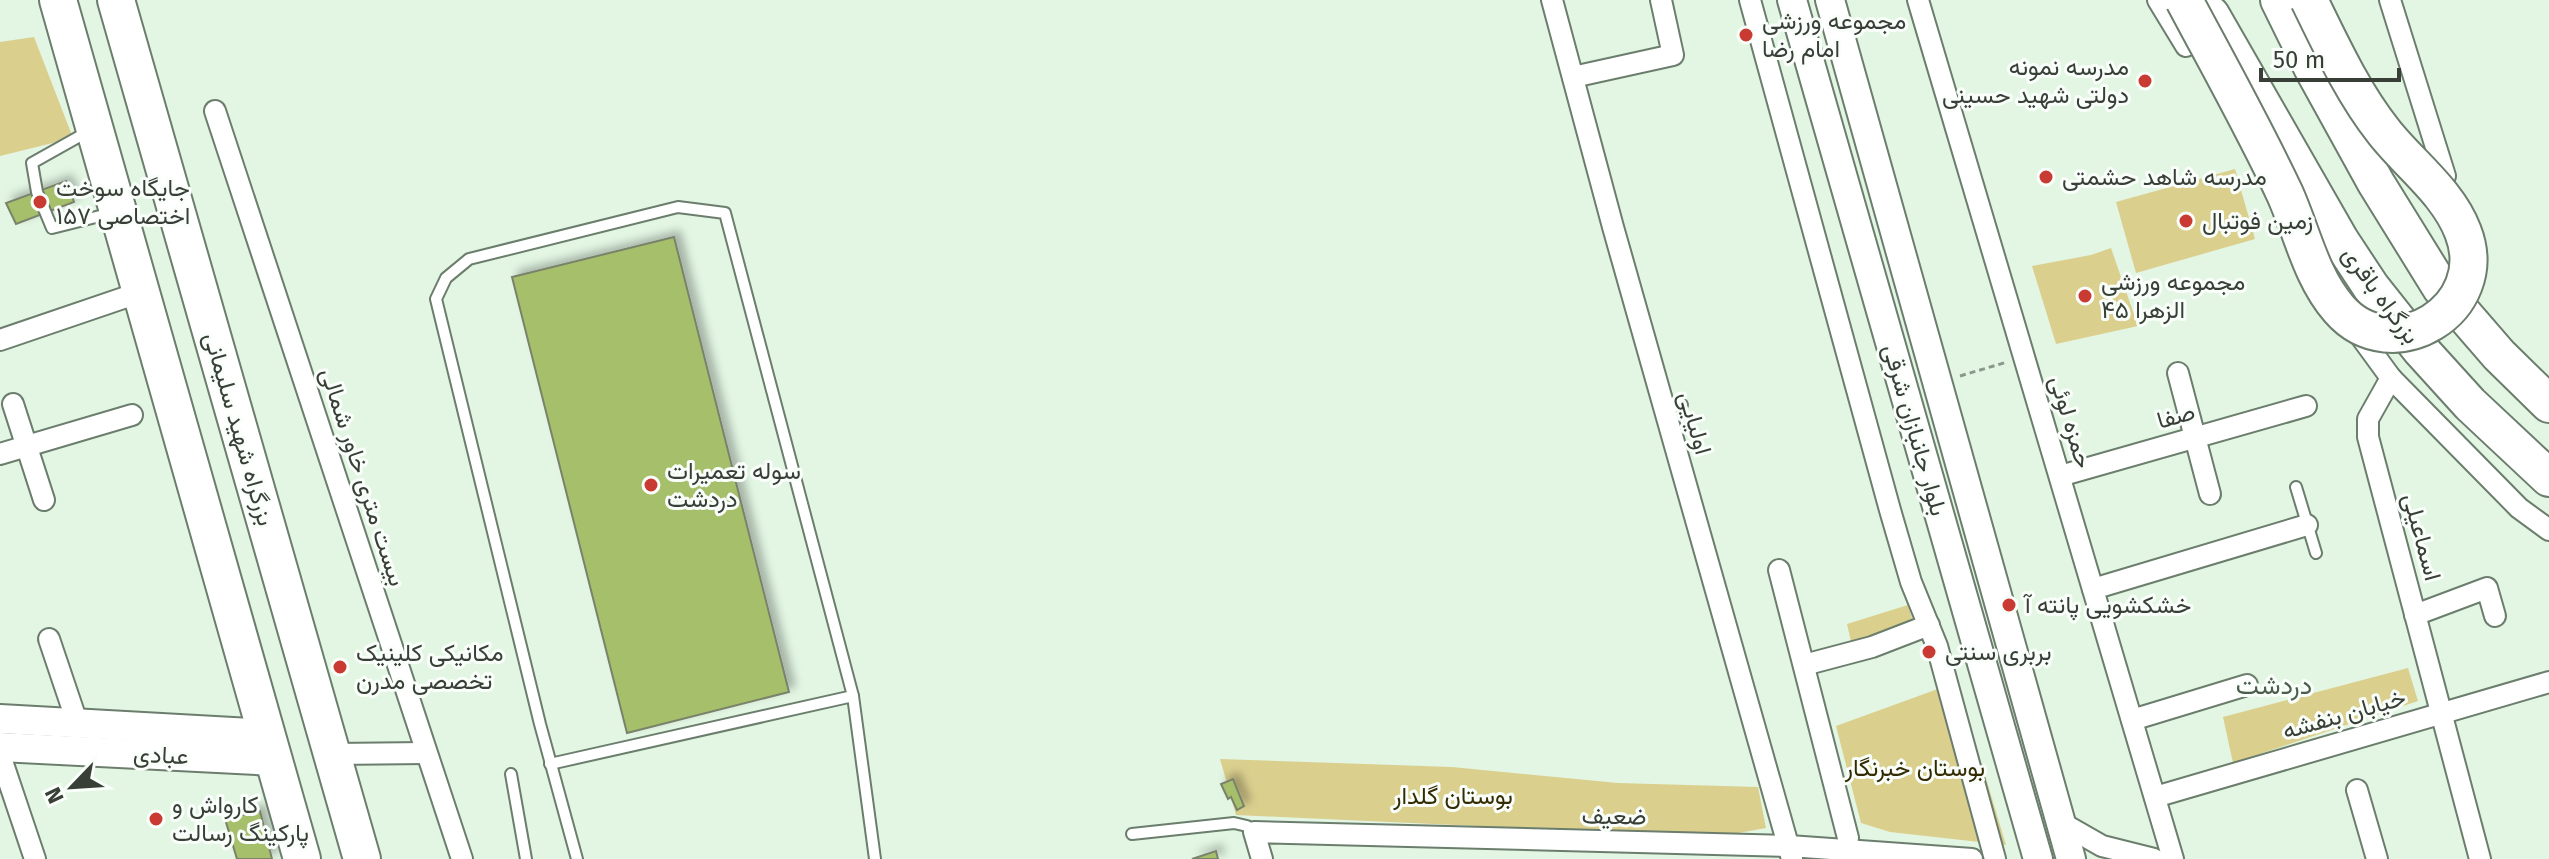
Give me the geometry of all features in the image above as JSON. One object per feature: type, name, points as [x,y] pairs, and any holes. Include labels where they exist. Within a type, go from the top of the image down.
[{"type":"highway","points":[[58,0],[302,859]]},
{"type":"highway","name":"بزرگراه شهید سلیمانی","points":[[116,0],[362,859]]},
{"type":"highway","points":[[2184,0],[2264,150],[2314,267],[2339,309],[2363,327],[2380,332],[2416,330],[2444,316],[2460,293],[2468,267],[2464,234],[2442,197],[2403,156],[2354,88],[2309,0]]},
{"type":"highway","name":"بزرگراه باقری","points":[[2202,0],[2340,240],[2371,287],[2421,350],[2470,404],[2549,478]]},
{"type":"highway","points":[[2279,0],[2376,183],[2441,288],[2499,355],[2549,404]]},
{"type":"main road","name":"بلوار جانبازان شرقی","points":[[1792,0],[2038,859]]},
{"type":"main road","name":"بلوار جانبازان شرقی","points":[[1830,0],[2071,859]]},
{"type":"main road","name":"عبادی","points":[[0,719],[77,722],[272,747]]},
{"type":"main road","name":"عبادی","points":[[0,747],[272,747]]},
{"type":"street","name":"اولیایی","points":[[1552,0],[1673,407],[1791,853]]},
{"type":"street","points":[[1573,77],[1673,55],[1661,0]]},
{"type":"street","points":[[1750,0],[1846,364],[1911,582],[1937,646],[1995,859]]},
{"type":"street","name":"حمزه لوئی","points":[[1918,0],[2173,859]]},
{"type":"street","points":[[2158,0],[2186,46]]},
{"type":"street","points":[[2393,1],[2445,176]]},
{"type":"street","name":"بیست متری خاور شمالی","points":[[215,111],[462,859]]},
{"type":"street","points":[[2318,278],[2391,378],[2519,508],[2549,530]]},
{"type":"street","points":[[0,340],[141,292]]},
{"type":"street","points":[[2178,373],[2210,494]]},
{"type":"street","name":"اسماعیلی","points":[[2391,378],[2368,419],[2368,437],[2480,859]]},
{"type":"street","points":[[13,404],[44,500]]},
{"type":"street","name":"صفا","points":[[2060,476],[2306,406]]},
{"type":"street","points":[[0,454],[132,415]]},
{"type":"street","points":[[2093,589],[2307,525]]},
{"type":"street","points":[[1779,570],[1848,838]]},
{"type":"street","points":[[2415,615],[2487,588],[2495,616]]},
{"type":"street","points":[[1804,665],[1872,647],[1929,625]]},
{"type":"street","points":[[49,639],[77,722]]},
{"type":"street","name":"خیابان بنفشه","points":[[2155,797],[2549,682]]},
{"type":"street","points":[[2132,720],[2247,685]]},
{"type":"street","points":[[333,754],[426,753]]},
{"type":"street","points":[[0,755],[35,859]]},
{"type":"street","points":[[2357,790],[2377,859]]},
{"type":"street","points":[[2060,822],[2102,846],[2150,859]]},
{"type":"street","points":[[1254,832],[1262,859]]},
{"type":"street","name":"ضعیف","points":[[1254,832],[1593,850],[1972,859]]},
{"type":"lane","points":[[95,128],[32,163],[37,192],[52,228],[118,211]]},
{"type":"lane","points":[[577,859],[550,764],[436,299],[446,278],[469,259],[678,207],[725,213],[853,696],[875,859]]},
{"type":"lane","points":[[2296,487],[2316,553]]},
{"type":"lane","points":[[550,764],[853,696]]},
{"type":"lane","points":[[511,774],[526,859]]},
{"type":"lane","points":[[1132,834],[1234,823],[1247,826],[1254,832]]},
{"type":"path","points":[[1937,382],[2024,357]]},
{"type":"green space","points":[[34,37],[73,138],[0,156],[0,42]]},
{"type":"green space","name":"زمین فوتبال","points":[[2235,169],[2255,239],[2136,273],[2116,202]]},
{"type":"green space","name":"مجموعه ورزشی الزهرا ۴۵","points":[[2111,248],[2138,326],[2056,344],[2032,266]]},
{"type":"green space","points":[[1908,605],[1914,625],[1852,646],[1847,624]]},
{"type":"green space","points":[[2408,668],[2418,701],[2233,763],[2223,717]]},
{"type":"green space","name":"بوستان خبرنگار","points":[[1957,682],[2006,845],[1890,832],[1861,823],[1836,726]]},
{"type":"green space","name":"بوستان گلدار","points":[[1220,759],[1452,767],[1618,783],[1758,787],[1766,828],[1716,837],[1236,815]]},
{"type":"building","name":"جایگاه سوخت اختصاصی ۱۵۷","points":[[66,181],[74,202],[16,224],[6,203]]},
{"type":"building","name":"سوله تعمیرات دردشت","points":[[674,237],[789,692],[627,733],[512,277]]},
{"type":"building","points":[[1233,779],[1244,806],[1237,810],[1221,784]]},
{"type":"building","points":[[260,811],[272,859],[237,859],[225,819]]},
{"type":"building","points":[[1216,851],[1218,859],[1192,859]]},
{"type":"place","name":"مجموعه ورزشی امام رضا","points":[[1746,35]]},
{"type":"place","name":"مدرسه نمونه دولتی شهید حسینی","points":[[2145,81]]},
{"type":"place","name":"مدرسه شاهد حشمتی","points":[[2046,177]]},
{"type":"place","name":"جایگاه سوخت اختصاصی ۱۵۷","points":[[40,202]]},
{"type":"place","name":"زمین فوتبال","points":[[2186,221]]},
{"type":"place","name":"مجموعه ورزشی الزهرا ۴۵","points":[[2085,296]]},
{"type":"place","name":"سوله تعمیرات دردشت","points":[[651,485]]},
{"type":"place","name":"خشکشویی پانته آ","points":[[2009,605]]},
{"type":"place","name":"بربری سنتی","points":[[1929,652]]},
{"type":"place","name":"مکانیکی کلینیک تخصصی مدرن","points":[[340,667]]},
{"type":"place","name":"کارواش و پارکینگ رسالت","points":[[156,819]]},
{"type":"district","name":"دردشت","points":[[2274,685]]}]
